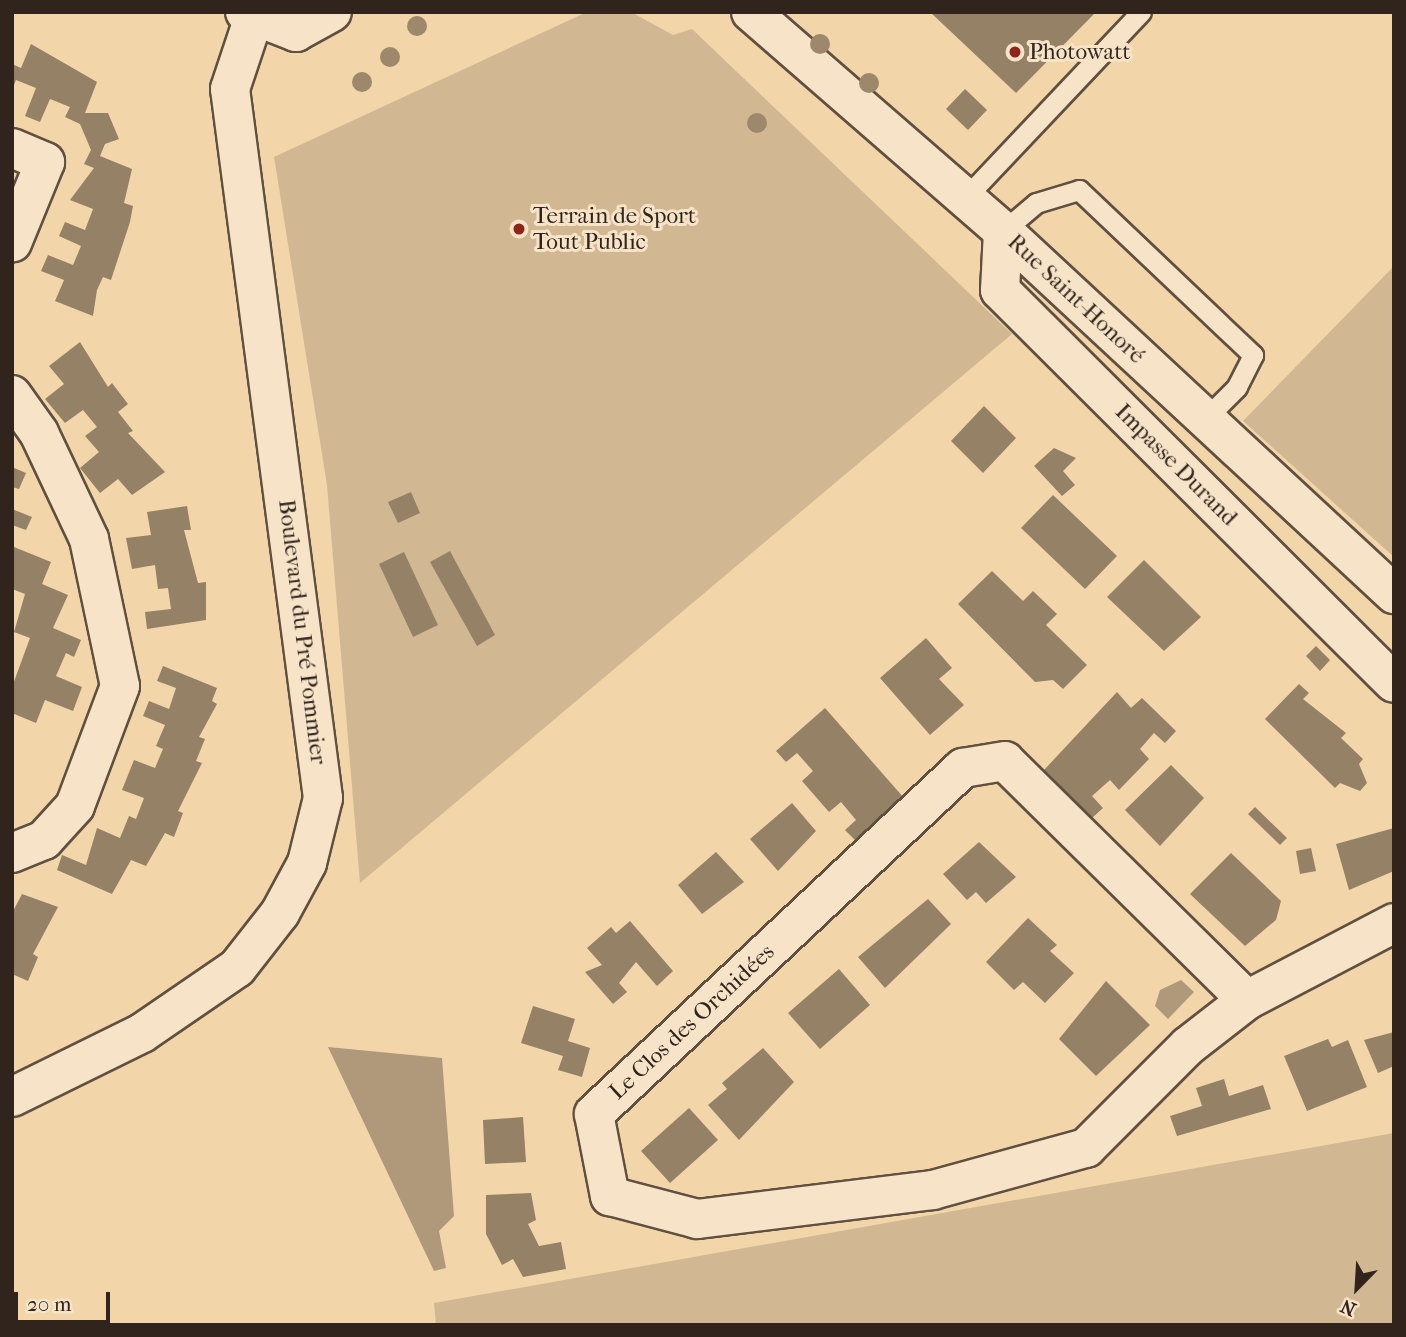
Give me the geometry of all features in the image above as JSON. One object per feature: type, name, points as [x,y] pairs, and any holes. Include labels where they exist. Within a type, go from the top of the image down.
[{"type":"street","points":[[249,16],[296,32],[332,12]]},
{"type":"street","name":"Rue Saint-Honoré","points":[[751,12],[1003,230],[1394,594]]},
{"type":"street","name":"Boulevard du Pré Pommier","points":[[12,1097],[142,1033],[237,968],[280,914],[307,863],[323,798],[230,89],[249,16]]},
{"type":"street","points":[[12,148],[46,162],[12,243]]},
{"type":"street","name":"Impasse Durand","points":[[1003,230],[1000,289],[1394,683]]},
{"type":"street","points":[[12,396],[39,433],[89,539],[120,687],[75,806],[44,840],[12,853]]},
{"type":"street","name":"Le Clos des Orchidées","points":[[1247,1000],[1005,761],[963,768],[594,1114],[610,1196],[696,1219],[933,1190],[1086,1148],[1188,1046],[1247,1000],[1394,923]]},
{"type":"lane","points":[[965,198],[1141,12]]},
{"type":"lane","points":[[1003,230],[1036,202],[1079,190],[1253,355],[1237,387],[1205,419]]},
{"type":"shaded area","points":[[587,12],[631,12],[673,35],[692,29],[1012,334],[360,883],[327,485],[274,157]]},
{"type":"shaded area","points":[[1394,266],[1394,557],[1243,421]]},
{"type":"shaded area","points":[[1181,980],[1194,992],[1168,1019],[1155,1006],[1160,990]]},
{"type":"shaded area","points":[[328,1047],[442,1058],[454,1216],[439,1231],[446,1268],[434,1271]]},
{"type":"shaded area","points":[[1394,1133],[1394,1325],[436,1325],[434,1303]]},
{"type":"building","name":"Photowatt","points":[[930,12],[1096,12],[1016,93]]},
{"type":"building","points":[[31,44],[97,82],[85,113],[108,113],[119,139],[105,144],[100,156],[132,169],[124,203],[133,206],[130,222],[111,280],[103,277],[97,290],[93,316],[55,301],[64,280],[41,271],[48,255],[73,265],[81,246],[59,236],[65,222],[85,230],[93,209],[70,200],[94,168],[84,164],[91,150],[80,124],[65,117],[70,107],[50,99],[40,122],[25,116],[36,88],[16,80],[12,90],[12,64],[21,68]]},
{"type":"building","points":[[965,89],[987,110],[968,130],[946,109]]},
{"type":"building","points":[[80,342],[108,387],[112,383],[128,404],[118,412],[133,431],[128,433],[165,472],[132,495],[118,479],[100,493],[80,468],[99,452],[85,436],[97,427],[83,410],[65,423],[45,399],[64,384],[49,366]]},
{"type":"building","points":[[984,406],[1016,438],[983,473],[951,441]]},
{"type":"building","points":[[1054,448],[1076,458],[1063,471],[1075,485],[1062,496],[1034,466]]},
{"type":"building","points":[[12,467],[26,473],[19,489],[12,487]]},
{"type":"building","points":[[411,492],[420,513],[398,523],[388,502]]},
{"type":"building","points":[[1053,495],[1117,556],[1085,589],[1021,528]]},
{"type":"building","points":[[187,506],[191,530],[184,530],[198,583],[206,582],[206,620],[147,629],[145,612],[171,609],[168,588],[158,589],[155,565],[132,569],[126,538],[151,535],[147,512]]},
{"type":"building","points":[[12,509],[32,517],[26,530],[12,525]]},
{"type":"building","points":[[14,547],[51,562],[42,584],[68,595],[53,628],[81,640],[74,657],[66,653],[56,676],[82,687],[73,711],[45,700],[36,723],[12,713],[12,687],[30,638],[14,632],[25,594],[12,589]]},
{"type":"building","points":[[450,551],[495,635],[477,646],[430,562]]},
{"type":"building","points":[[404,552],[438,625],[413,637],[379,564]]},
{"type":"building","points":[[1144,560],[1201,617],[1164,651],[1107,597]]},
{"type":"building","points":[[992,571],[1023,601],[1033,591],[1057,614],[1046,625],[1087,665],[1063,689],[1053,680],[1035,682],[958,604]]},
{"type":"building","points":[[926,638],[952,668],[939,679],[964,705],[930,735],[880,678]]},
{"type":"building","points":[[1316,646],[1330,660],[1320,671],[1306,656]]},
{"type":"building","points":[[163,666],[217,688],[212,701],[217,704],[199,737],[205,739],[196,761],[202,763],[178,811],[183,813],[174,837],[165,833],[146,866],[131,860],[112,894],[57,870],[62,855],[86,865],[97,828],[120,838],[129,816],[136,819],[144,798],[122,790],[134,760],[155,768],[163,749],[156,746],[165,725],[143,716],[149,701],[169,709],[176,688],[157,681]]},
{"type":"building","points":[[1299,684],[1309,693],[1303,699],[1346,733],[1341,738],[1363,759],[1359,764],[1367,783],[1360,791],[1340,783],[1335,788],[1265,719]]},
{"type":"building","points":[[1117,692],[1131,708],[1142,698],[1176,731],[1165,743],[1154,733],[1140,749],[1149,759],[1119,790],[1110,780],[1092,796],[1103,808],[1092,818],[1044,770]]},
{"type":"building","points":[[825,708],[904,798],[856,841],[845,830],[856,820],[841,802],[829,812],[802,781],[813,771],[797,753],[786,762],[776,751]]},
{"type":"building","points":[[1171,765],[1204,798],[1160,846],[1125,810]]},
{"type":"building","points":[[792,803],[816,831],[778,871],[750,839]]},
{"type":"building","points":[[1255,807],[1287,838],[1280,845],[1248,814]]},
{"type":"building","points":[[1394,828],[1394,871],[1349,890],[1336,844]]},
{"type":"building","points":[[979,842],[1016,877],[986,903],[976,892],[967,900],[943,874]]},
{"type":"building","points":[[1311,848],[1316,871],[1300,874],[1296,851]]},
{"type":"building","points":[[716,852],[744,882],[702,914],[678,885]]},
{"type":"building","points":[[1231,853],[1281,901],[1276,920],[1245,946],[1190,894]]},
{"type":"building","points":[[22,894],[58,907],[33,954],[38,957],[28,981],[12,974],[12,913]]},
{"type":"building","points":[[928,899],[951,924],[885,988],[858,957]]},
{"type":"building","points":[[1028,918],[1057,945],[1050,951],[1074,973],[1045,1003],[1023,982],[1014,990],[986,962]]},
{"type":"building","points":[[630,921],[673,971],[657,986],[636,962],[619,983],[627,992],[613,1004],[585,972],[602,965],[587,948],[611,927],[616,933]]},
{"type":"building","points":[[839,969],[870,1005],[820,1049],[788,1013]]},
{"type":"building","points":[[1106,981],[1150,1025],[1096,1076],[1059,1039]]},
{"type":"building","points":[[533,1006],[575,1019],[568,1041],[590,1048],[582,1077],[558,1070],[563,1056],[521,1043]]},
{"type":"building","points":[[1394,1032],[1394,1066],[1378,1073],[1364,1040]]},
{"type":"building","points":[[1328,1039],[1332,1047],[1348,1040],[1367,1087],[1307,1111],[1284,1056]]},
{"type":"building","points":[[763,1048],[794,1082],[739,1140],[708,1105],[727,1089],[722,1083]]},
{"type":"building","points":[[1224,1079],[1229,1096],[1263,1085],[1271,1109],[1177,1136],[1170,1116],[1202,1106],[1196,1088]]},
{"type":"building","points":[[689,1108],[718,1140],[670,1183],[641,1151]]},
{"type":"building","points":[[523,1117],[526,1162],[485,1164],[483,1120]]},
{"type":"building","points":[[531,1193],[536,1220],[528,1224],[539,1246],[561,1242],[566,1269],[523,1277],[513,1259],[502,1265],[486,1234],[486,1195]]},
{"type":"place","name":"Photowatt","points":[[1015,52]]},
{"type":"place","name":"Terrain de Sport Tout Public","points":[[519,229]]}]
